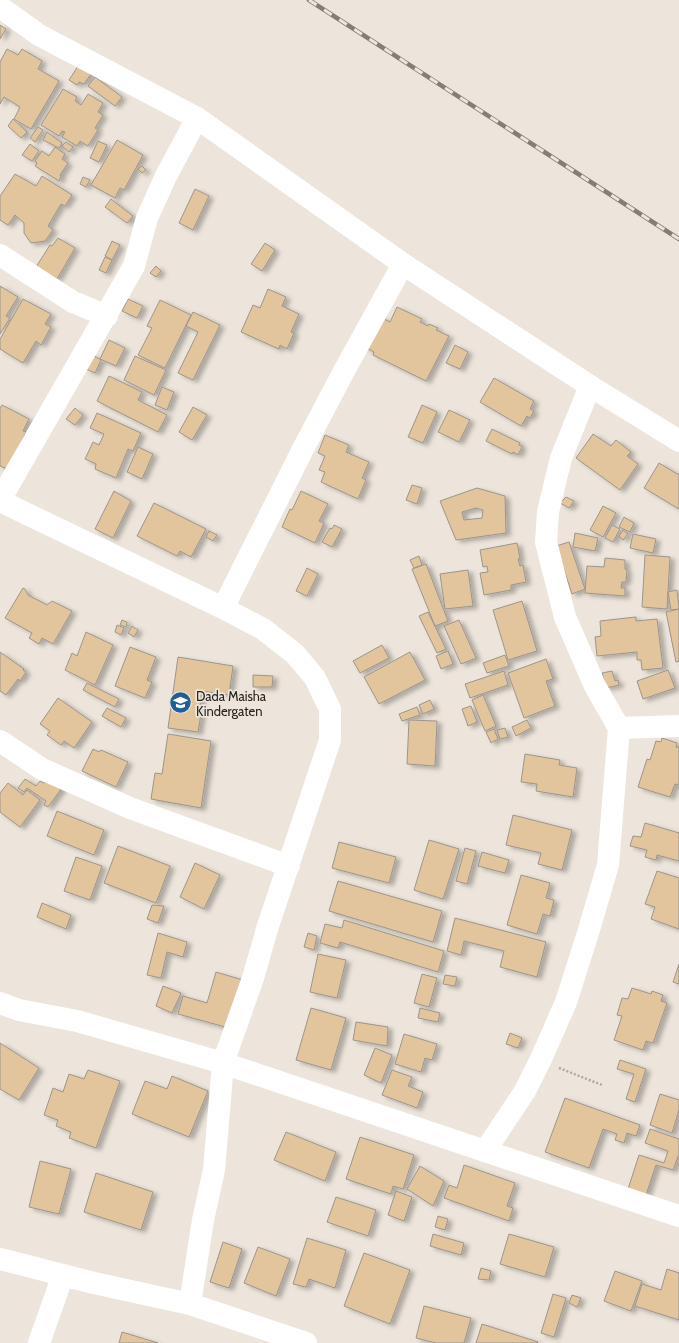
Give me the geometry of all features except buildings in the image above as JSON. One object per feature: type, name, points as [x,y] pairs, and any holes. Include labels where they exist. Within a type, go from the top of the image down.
[{"type":"street","points":[[0,8],[39,35],[197,118],[403,264],[590,386],[679,440]]},
{"type":"street","points":[[190,1304],[203,1220],[214,1170],[223,1063],[253,978],[267,929],[330,740],[330,709],[315,678],[295,654],[263,629],[223,608],[0,501],[107,316],[134,266],[147,218],[166,176],[197,118]]},
{"type":"street","points":[[0,255],[73,302],[107,316]]},
{"type":"street","points":[[223,608],[303,449],[403,264]]},
{"type":"street","points":[[485,1151],[525,1091],[566,1002],[608,865],[619,728],[595,686],[565,617],[546,542],[548,512],[561,458],[590,386]]},
{"type":"street","points":[[619,728],[679,726]]},
{"type":"street","points":[[0,741],[42,769],[130,808],[289,866]]},
{"type":"street","points":[[0,1003],[19,1010],[77,1021],[223,1063],[679,1216]]},
{"type":"street","points":[[0,1259],[190,1304],[306,1343]]},
{"type":"street","points":[[39,1343],[63,1275]]},
{"type":"path","points":[[541,1059],[602,1085]]},
{"type":"railway","points":[[309,0],[679,239]]},
{"type":"place","name":"Dada Maisha Kindergaten","points":[[181,703]]}]
